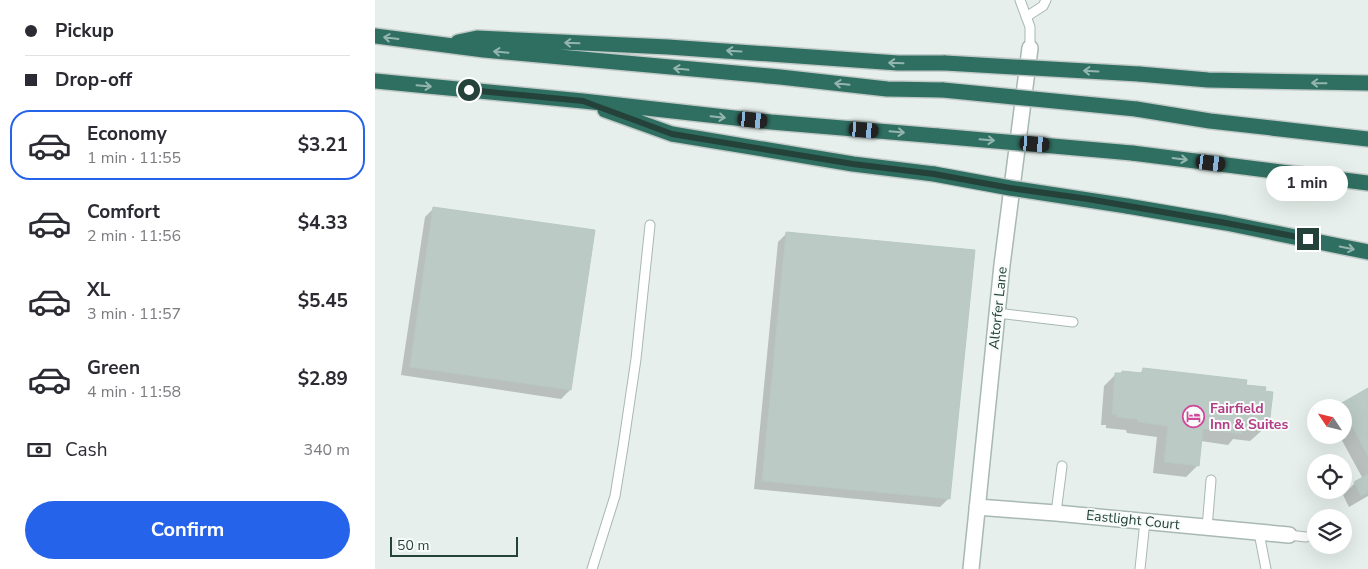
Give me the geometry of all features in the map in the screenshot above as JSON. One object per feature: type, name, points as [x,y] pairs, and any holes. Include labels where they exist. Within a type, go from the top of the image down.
[{"type":"highway","points":[[375,36],[484,50],[780,77],[887,89],[943,90],[1136,109],[1211,121],[1368,139]]},
{"type":"highway","points":[[441,44],[477,38],[668,47],[898,63],[945,63],[1139,74],[1208,80],[1368,84]]},
{"type":"highway","points":[[375,82],[583,101],[771,122],[1132,153],[1368,183]]},
{"type":"highway","points":[[583,101],[672,134],[1127,206],[1226,223],[1368,252]]},
{"type":"highway","points":[[1211,121],[1368,129]]},
{"type":"street","name":"Altorfer Lane","points":[[971,569],[997,313],[1030,48]]},
{"type":"street","name":"Eastlight Court","points":[[977,507],[1145,521],[1289,536]]},
{"type":"lane","points":[[1020,0],[1030,27],[1030,48]]},
{"type":"lane","points":[[1026,17],[1043,6],[1046,0]]},
{"type":"lane","points":[[592,569],[615,496],[636,359],[650,225]]},
{"type":"lane","points":[[997,313],[1073,322]]},
{"type":"lane","points":[[1056,513],[1062,466]]},
{"type":"lane","points":[[1207,528],[1211,480]]},
{"type":"lane","points":[[1140,569],[1145,521]]},
{"type":"lane","points":[[1259,533],[1266,569]]},
{"type":"lane","points":[[1289,536],[1306,537]]},
{"type":"building","points":[[433,207],[595,230],[571,390],[410,367]]},
{"type":"building","points":[[786,232],[975,250],[950,499],[762,481]]},
{"type":"building","name":"Fairfield Inn & Suites","points":[[1143,368],[1247,380],[1246,385],[1266,387],[1265,391],[1273,392],[1269,426],[1263,425],[1263,430],[1242,428],[1241,434],[1203,429],[1199,466],[1164,462],[1168,426],[1138,422],[1137,419],[1117,417],[1117,414],[1112,414],[1115,373],[1122,373],[1122,371],[1142,373]]},
{"type":"building","points":[[1368,388],[1368,456],[1353,428],[1353,399],[1349,399]]},
{"type":"building","points":[[1368,474],[1368,492],[1361,496],[1354,482]]},
{"type":"place","name":"Fairfield Inn & Suites","points":[[1194,416]]},
{"type":"route","points":[[469,90],[583,101],[672,134],[853,164],[934,174],[1010,188],[1088,199],[1308,239]]}]
